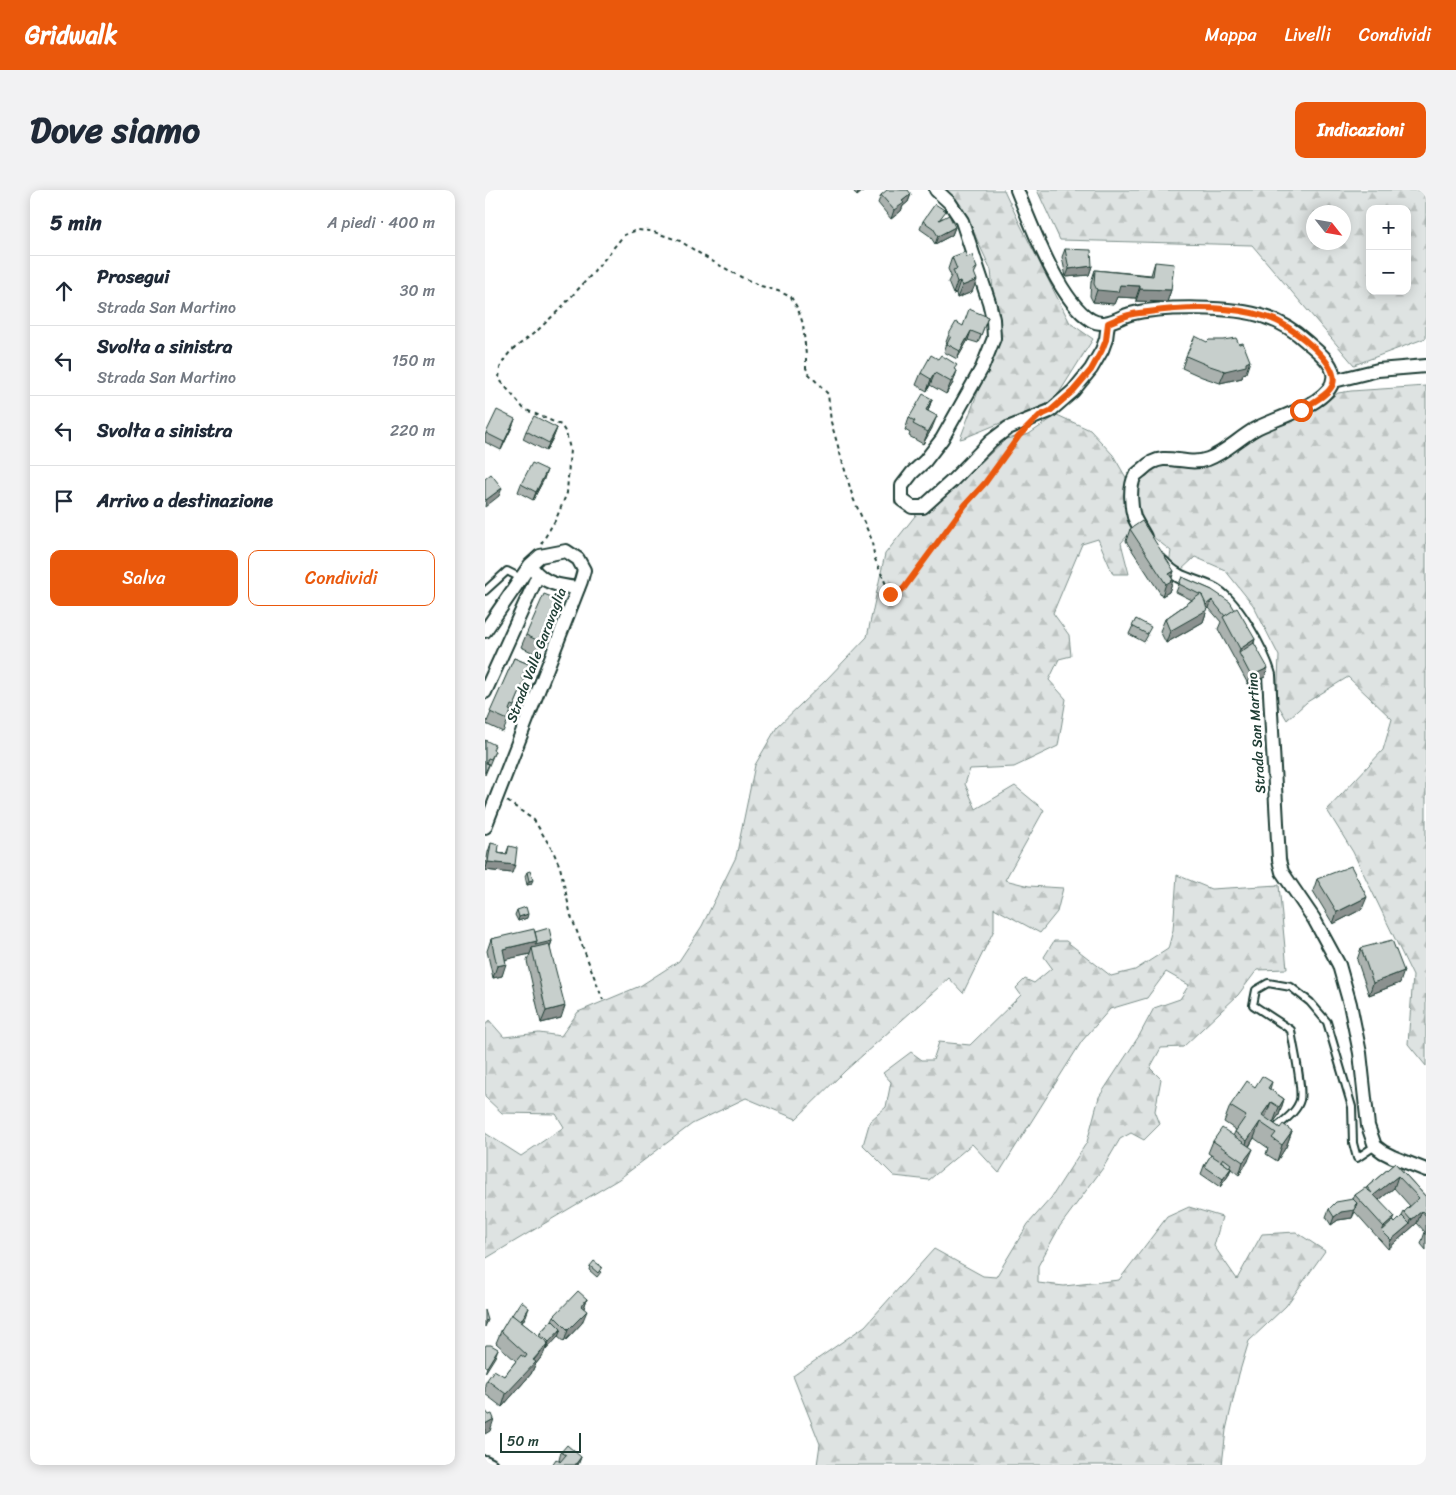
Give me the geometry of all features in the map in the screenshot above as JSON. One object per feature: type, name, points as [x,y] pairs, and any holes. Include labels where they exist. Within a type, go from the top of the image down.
[{"type":"street","points":[[936,190],[950,203],[962,221],[989,302],[993,319],[994,338],[982,368],[942,438],[925,461],[902,486],[902,500],[912,507],[923,507],[953,481],[1002,432],[1050,411],[1073,391],[1091,370],[1106,340],[1108,323]]},
{"type":"street","points":[[1017,190],[1043,252],[1069,298],[1091,320],[1108,323],[1130,314],[1207,308],[1250,313],[1277,321],[1297,333],[1328,363],[1333,371],[1334,380],[1378,370],[1426,366]]},
{"type":"street","name":"Strada San Martino","points":[[1334,380],[1327,392],[1301,410],[1265,424],[1209,459],[1196,463],[1174,459],[1162,459],[1151,462],[1135,476],[1131,498],[1134,517],[1157,557],[1171,572],[1214,589],[1225,598],[1237,611],[1265,662],[1269,675],[1273,726],[1279,860],[1282,872],[1314,919],[1339,965],[1350,1004],[1360,1053],[1368,1126],[1375,1146]]},
{"type":"street","name":"Strada Valle Garavaglia","points":[[485,632],[521,578],[534,570],[541,556],[566,551],[578,559],[585,570],[485,827]]},
{"type":"street","points":[[485,692],[534,570],[557,586],[578,588]]},
{"type":"street","points":[[1375,1146],[1393,1157],[1426,1170]]},
{"type":"street","points":[[485,1462],[491,1465]]},
{"type":"lane","points":[[485,591],[507,571],[521,578]]},
{"type":"lane","points":[[1278,1126],[1294,1111],[1300,1100],[1299,1083],[1291,1030],[1253,1006],[1256,990],[1269,983],[1291,987],[1310,1002],[1327,1022],[1352,1107],[1353,1143],[1357,1158],[1375,1146]]},
{"type":"path","points":[[534,570],[567,493],[570,449],[567,432],[561,425],[524,409],[499,380],[500,368],[511,351],[538,330],[559,310],[594,272],[624,235],[637,230],[651,231],[680,241],[741,276],[791,298],[798,309],[803,324],[806,368],[809,374],[828,394],[831,422],[853,498],[871,538],[880,574],[890,594],[895,596],[904,588],[1019,436]]},
{"type":"path","points":[[497,794],[534,820],[553,851],[560,867],[571,916],[603,1000]]},
{"type":"green space","points":[[945,190],[1004,190],[1070,323],[1093,339],[1054,401],[960,439],[998,339],[991,270],[962,207]]},
{"type":"green space","points":[[1037,190],[1426,190],[1426,338],[1354,365],[1252,245],[1060,240]]},
{"type":"green space","points":[[1426,386],[1426,1066],[1408,1044],[1413,976],[1353,852],[1327,810],[1383,750],[1392,719],[1348,677],[1307,702],[1287,720],[1277,703],[1279,656],[1253,605],[1225,570],[1195,557],[1180,571],[1169,563],[1171,551],[1148,533],[1138,513],[1137,482],[1155,465],[1169,463],[1201,468],[1225,457],[1268,429],[1302,418],[1338,393]]},
{"type":"green space","points":[[1057,415],[1090,430],[1113,455],[1128,481],[1134,528],[1121,543],[1129,574],[1113,574],[1098,539],[1082,544],[1053,613],[1069,635],[1071,656],[1059,659],[1049,680],[1066,699],[1058,746],[1014,767],[970,769],[965,784],[976,809],[1015,786],[1044,810],[1005,880],[1029,886],[1063,888],[1057,912],[1040,933],[994,908],[994,930],[963,993],[949,978],[845,1071],[796,1119],[746,1098],[692,1124],[619,1179],[485,1259],[485,1133],[521,1156],[564,1127],[556,1114],[502,1113],[485,1097],[485,1026],[489,1020],[504,1037],[539,1033],[561,1036],[578,1012],[640,986],[679,961],[702,926],[736,857],[755,765],[777,727],[867,637],[885,554],[915,516],[975,468],[1006,439],[1029,434]]},
{"type":"green space","points":[[1177,875],[1211,889],[1279,885],[1287,969],[1257,970],[1238,995],[1183,1047],[1161,1048],[1150,1068],[1161,1079],[1155,1111],[1160,1124],[1144,1140],[1131,1133],[1120,1139],[1103,1168],[1060,1226],[1038,1266],[1038,1283],[1064,1286],[1119,1280],[1167,1217],[1189,1207],[1222,1217],[1214,1246],[1237,1279],[1262,1234],[1296,1232],[1325,1251],[1286,1306],[1249,1341],[1226,1430],[1222,1465],[817,1465],[820,1444],[793,1376],[865,1326],[934,1249],[983,1276],[996,1277],[1028,1224],[1051,1198],[1087,1142],[1099,1097],[1139,1036],[1154,1008],[1180,999],[1189,985],[1166,972],[1147,998],[1110,1009],[1082,1041],[999,1173],[972,1144],[929,1180],[894,1176],[863,1145],[870,1121],[886,1107],[891,1082],[883,1073],[911,1052],[922,1060],[933,1060],[939,1042],[970,1045],[1021,995],[1016,988],[1025,979],[1034,983],[1052,968],[1044,957],[1054,941],[1066,941],[1111,976],[1135,970],[1168,949],[1173,930]]},
{"type":"building","points":[[887,190],[908,190],[911,194],[902,201],[904,203],[894,210],[881,195]]},
{"type":"building","points":[[935,204],[946,211],[939,220],[949,215],[955,227],[938,236],[933,228],[923,221]]},
{"type":"building","points":[[1065,249],[1091,250],[1092,266],[1069,269]]},
{"type":"building","points":[[965,252],[967,257],[972,255],[977,268],[973,270],[977,280],[962,286],[960,281],[957,282],[953,270],[957,269],[952,257]]},
{"type":"building","points":[[1155,262],[1174,264],[1171,290],[1140,289],[1140,286],[1120,285],[1118,292],[1097,290],[1094,284],[1095,270],[1153,276]]},
{"type":"building","points":[[969,309],[988,317],[981,335],[971,331],[960,351],[947,344],[951,336],[949,334],[956,322],[963,326]]},
{"type":"building","points":[[1195,336],[1207,342],[1209,340],[1236,338],[1239,344],[1243,343],[1250,361],[1246,363],[1246,366],[1225,371],[1186,356]]},
{"type":"building","points":[[931,355],[938,359],[941,355],[957,365],[954,369],[957,371],[951,382],[935,373],[931,379],[921,373]]},
{"type":"building","points":[[923,394],[932,399],[926,410],[937,416],[928,432],[913,424],[915,421],[909,418]]},
{"type":"building","points":[[497,410],[515,419],[504,442],[486,433]]},
{"type":"building","points":[[534,416],[557,428],[549,443],[526,431]]},
{"type":"building","points":[[532,463],[547,470],[536,492],[521,484]]},
{"type":"building","points":[[491,474],[502,488],[486,500],[485,479]]},
{"type":"building","points":[[1142,521],[1174,571],[1169,574],[1173,580],[1166,584],[1130,529]]},
{"type":"building","points":[[1182,577],[1212,590],[1230,602],[1235,610],[1225,616],[1212,600],[1206,605],[1203,596],[1179,584]]},
{"type":"building","points":[[544,594],[559,600],[541,642],[526,635]]},
{"type":"building","points":[[1201,594],[1207,610],[1170,631],[1165,619]]},
{"type":"building","points":[[1237,608],[1255,639],[1240,649],[1223,617]]},
{"type":"building","points":[[1136,619],[1151,627],[1147,634],[1132,626]]},
{"type":"building","points":[[1254,643],[1268,668],[1251,676],[1239,653]]},
{"type":"building","points":[[514,658],[531,665],[527,674],[524,672],[522,678],[525,680],[514,706],[511,705],[508,720],[490,712]]},
{"type":"building","points":[[485,740],[495,745],[493,750],[495,751],[491,759],[488,758],[486,763],[489,764],[485,773]]},
{"type":"building","points":[[491,843],[499,845],[498,853],[507,855],[509,846],[517,848],[515,865],[488,862]]},
{"type":"building","points":[[1351,866],[1367,897],[1337,912],[1317,879]]},
{"type":"building","points":[[530,871],[533,880],[529,881],[527,872]]},
{"type":"building","points":[[526,907],[528,914],[519,917],[517,910]]},
{"type":"building","points":[[549,928],[552,941],[535,945],[537,941],[535,932]]},
{"type":"building","points":[[534,929],[537,941],[503,949],[506,964],[497,966],[491,939]]},
{"type":"building","points":[[1392,940],[1404,971],[1373,983],[1361,948]]},
{"type":"building","points":[[549,944],[565,1006],[546,1011],[532,948]]},
{"type":"building","points":[[1262,1076],[1272,1082],[1268,1088],[1284,1099],[1279,1107],[1271,1102],[1262,1115],[1280,1128],[1283,1124],[1292,1131],[1282,1145],[1272,1138],[1276,1133],[1260,1122],[1247,1141],[1235,1132],[1246,1116],[1230,1106],[1247,1081],[1255,1087]]},
{"type":"building","points":[[1222,1128],[1253,1149],[1243,1162],[1213,1141]]},
{"type":"building","points":[[1211,1155],[1231,1168],[1223,1179],[1204,1166]]},
{"type":"building","points":[[1223,1158],[1231,1164],[1229,1167],[1221,1161]]},
{"type":"building","points":[[1395,1163],[1426,1197],[1426,1216],[1422,1211],[1411,1220],[1404,1212],[1419,1198],[1398,1176],[1374,1195],[1395,1217],[1384,1227],[1355,1195],[1365,1188],[1372,1193],[1367,1187]]},
{"type":"building","points":[[1353,1199],[1357,1203],[1355,1210],[1341,1212],[1334,1217],[1329,1209],[1336,1202]]},
{"type":"building","points":[[1402,1216],[1410,1224],[1391,1240],[1382,1231]]},
{"type":"building","points":[[594,1261],[602,1267],[598,1273],[590,1266]]},
{"type":"building","points":[[578,1291],[587,1299],[581,1306],[587,1311],[568,1330],[554,1316]]},
{"type":"building","points":[[521,1301],[529,1308],[520,1322],[512,1315]]},
{"type":"building","points":[[485,1310],[488,1320],[485,1321]]},
{"type":"building","points":[[511,1314],[548,1343],[533,1360],[536,1362],[506,1394],[487,1380],[494,1370],[504,1376],[521,1355],[525,1358],[527,1355],[501,1331]]},
{"type":"building","points":[[552,1320],[561,1329],[549,1342],[540,1333]]},
{"type":"building","points":[[486,1345],[491,1345],[498,1349],[487,1367],[485,1366]]},
{"type":"building","points":[[485,1410],[489,1415],[492,1414],[494,1419],[485,1424]]},
{"type":"building","points":[[567,1445],[581,1457],[575,1465],[552,1465],[556,1459],[560,1462],[566,1455],[561,1452]]},
{"type":"route","points":[[890,594],[895,596],[904,588],[1019,436],[1039,416],[1050,411],[1073,391],[1091,370],[1106,340],[1108,323],[1130,314],[1207,308],[1250,313],[1277,321],[1297,333],[1328,363],[1333,371],[1334,380],[1332,386],[1327,392],[1301,410]]}]
